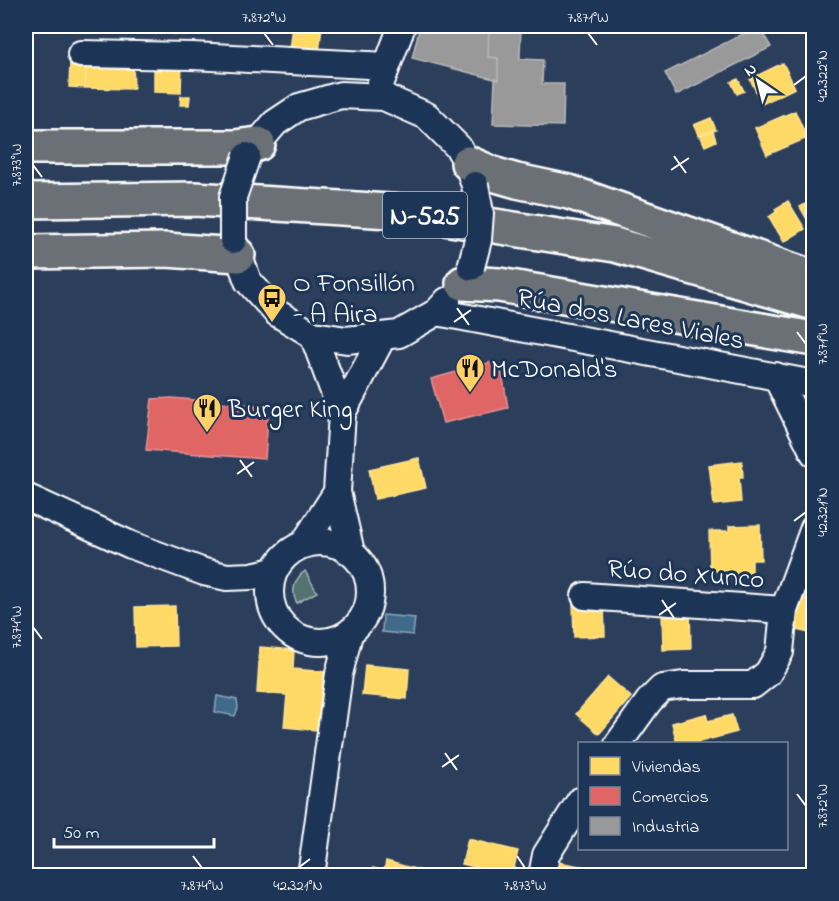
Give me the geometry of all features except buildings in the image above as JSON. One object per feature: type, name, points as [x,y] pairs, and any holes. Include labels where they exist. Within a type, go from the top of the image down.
[{"type":"highway","points":[[26,147],[234,147],[252,150]]},
{"type":"highway","points":[[471,174],[496,175],[569,192],[813,278]]},
{"type":"highway","name":"N-525","points":[[26,201],[195,199],[406,212],[615,245],[813,303]]},
{"type":"highway","points":[[26,252],[235,247]]},
{"type":"highway","points":[[467,275],[499,285],[813,339]]},
{"type":"street","points":[[376,96],[402,26]]},
{"type":"street","points":[[81,54],[192,56],[387,66]]},
{"type":"street","points":[[341,94],[376,96],[384,97],[427,116],[458,147],[471,174],[480,213],[478,240],[467,275],[436,312],[399,334],[347,340],[313,335],[277,312],[248,281],[235,247],[233,197],[252,150],[275,123],[299,107],[341,94]]},
{"type":"street","name":"Rúa dos Lares Viales","points":[[436,312],[813,384]]},
{"type":"street","points":[[313,335],[342,413],[337,492],[351,552]]},
{"type":"street","points":[[342,413],[383,336]]},
{"type":"street","points":[[776,376],[813,453]]},
{"type":"street","points":[[303,545],[337,492]]},
{"type":"street","points":[[26,497],[131,544],[204,572],[227,577],[252,576],[274,571]]},
{"type":"street","points":[[619,742],[649,701],[662,688],[683,685],[753,685],[768,673],[780,652],[784,610],[813,528]]},
{"type":"street","points":[[319,541],[336,544],[351,552],[362,563],[369,578],[371,593],[368,609],[360,623],[349,634],[333,641],[317,643],[300,639],[286,630],[275,617],[270,601],[270,584],[281,560],[291,551],[303,545],[319,541]]},
{"type":"street","points":[[227,577],[272,605]]},
{"type":"street","name":"Rúo do Xunco","points":[[585,596],[784,610]]},
{"type":"street","points":[[311,876],[338,681],[349,634]]},
{"type":"street","points":[[317,643],[338,681]]},
{"type":"street","points":[[542,876],[546,855],[578,803]]},
{"type":"green space","points":[[305,571],[317,592],[297,603],[294,594],[295,586]]},
{"type":"water","points":[[383,615],[415,618],[413,635],[382,632]]},
{"type":"water","points":[[217,696],[237,700],[238,708],[235,716],[215,712]]},
{"type":"place","name":"O Fonsillón - A Aira","points":[[272,324]]},
{"type":"place","name":"McDonald's","points":[[470,394]]},
{"type":"place","name":"Burger King","points":[[207,434]]}]
